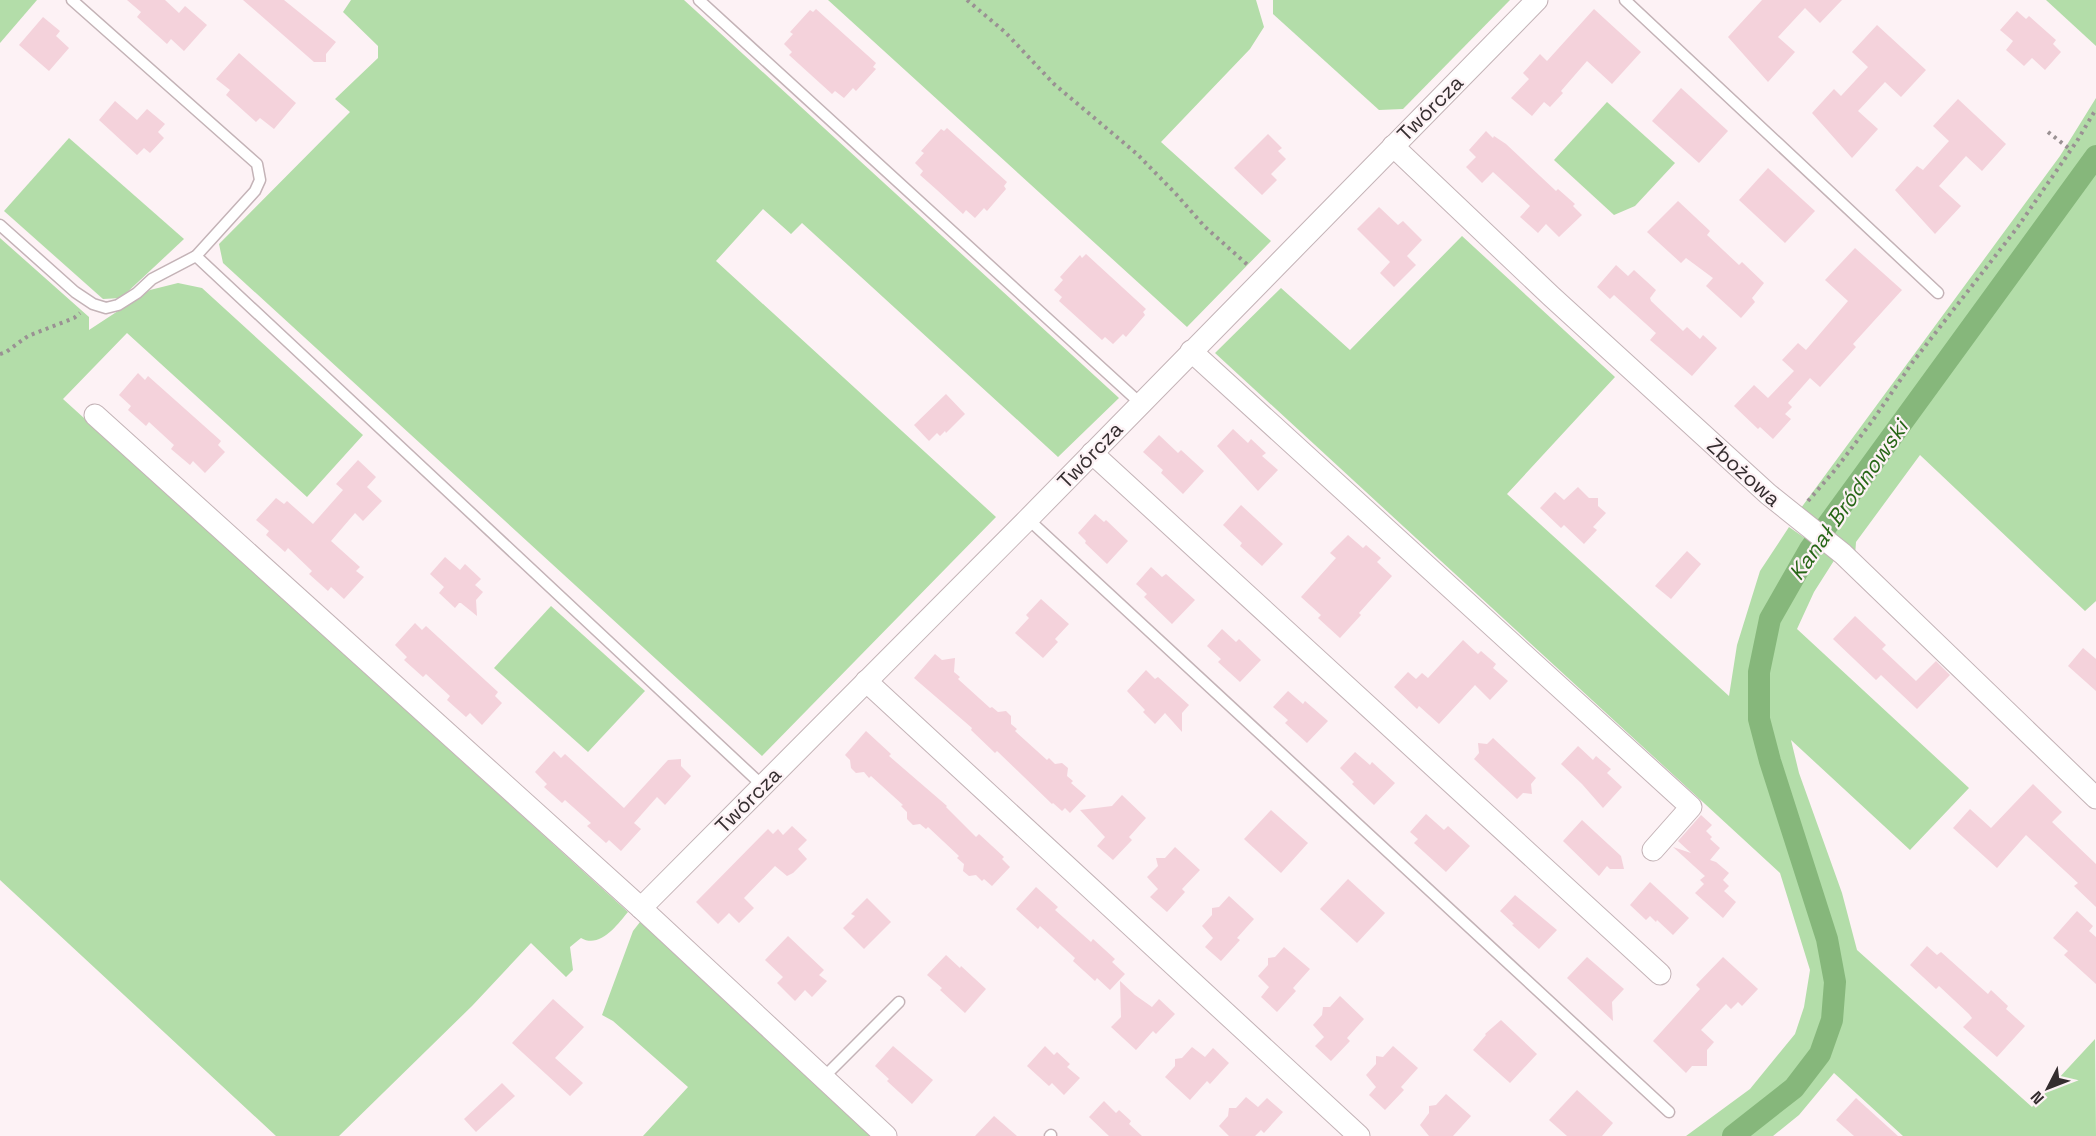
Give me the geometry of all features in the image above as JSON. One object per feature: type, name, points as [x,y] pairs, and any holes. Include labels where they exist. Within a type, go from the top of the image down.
[{"type":"street","name":"Twórcza","points":[[641,908],[1028,519],[1537,0]]},
{"type":"street","name":"Zbożowa","points":[[1393,146],[1559,304],[1768,494],[1800,514],[2096,798]]},
{"type":"street","points":[[1191,351],[1691,807],[1653,850]]},
{"type":"street","points":[[95,415],[641,908],[886,1136]]},
{"type":"street","points":[[1092,453],[1660,974]]},
{"type":"street","points":[[866,681],[1359,1136]]},
{"type":"lane","points":[[0,225],[55,275],[93,304],[106,308],[118,305],[152,279],[196,256],[255,190],[260,180],[257,164],[72,0]]},
{"type":"lane","points":[[699,0],[1140,403]]},
{"type":"lane","points":[[1625,0],[1938,293]]},
{"type":"lane","points":[[196,256],[763,786]]},
{"type":"lane","points":[[1028,519],[1669,1112]]},
{"type":"lane","points":[[823,1078],[899,1002]]},
{"type":"path","points":[[967,0],[1005,32],[1054,84],[1137,154],[1205,227],[1263,278]]},
{"type":"path","points":[[1800,514],[1873,420],[1912,363],[2017,228],[2071,150],[2096,109]]},
{"type":"path","points":[[2048,132],[2071,150]]},
{"type":"path","points":[[0,354],[28,336],[74,318],[93,304]]},
{"type":"green space","points":[[0,0],[37,0],[0,43]]},
{"type":"green space","points":[[351,0],[684,0],[1119,398],[1058,457],[802,223],[791,234],[763,209],[716,261],[996,517],[762,756],[223,263],[219,244],[350,112],[335,99],[378,58],[378,46],[343,12]]},
{"type":"green space","points":[[828,0],[1256,0],[1264,27],[1250,49],[1161,142],[1271,241],[1187,327]]},
{"type":"green space","points":[[1273,0],[1510,0],[1403,109],[1379,110],[1273,14]]},
{"type":"green space","points":[[2046,0],[2096,0],[2096,46]]},
{"type":"green space","points":[[2096,98],[2096,601],[2085,611],[1920,455],[1856,542],[1855,556],[1801,508],[2060,156]]},
{"type":"green space","points":[[1607,102],[1675,163],[1635,206],[1614,215],[1554,160]]},
{"type":"green space","points":[[69,138],[184,239],[121,298],[103,299],[4,211]]},
{"type":"green space","points":[[1462,236],[1615,377],[1507,494],[1729,696],[1737,645],[1760,571],[1789,527],[1835,559],[1814,592],[1797,629],[1969,788],[1910,850],[1791,740],[1799,773],[1842,893],[1857,950],[2032,1107],[2095,1039],[2096,1136],[1903,1136],[1834,1073],[1799,1115],[1773,1136],[1686,1136],[1750,1089],[1795,1034],[1804,1007],[1810,970],[1780,873],[1215,353],[1281,288],[1350,350]]},
{"type":"green space","points":[[0,238],[89,317],[89,330],[150,290],[178,283],[202,288],[363,435],[307,497],[127,333],[63,399],[628,912],[608,934],[595,940],[588,941],[581,938],[570,947],[573,970],[566,977],[531,943],[472,1006],[339,1136],[276,1136],[0,880]]},
{"type":"green space","points":[[551,606],[645,691],[588,752],[494,668]]},
{"type":"green space","points":[[640,922],[874,1136],[643,1136],[688,1087],[613,1021],[602,1015],[633,931]]},
{"type":"building","points":[[127,0],[165,0],[179,13],[185,6],[207,25],[184,51],[171,39],[167,44],[137,17],[141,12]]},
{"type":"building","points":[[243,0],[284,0],[336,42],[326,54],[326,62],[314,62]]},
{"type":"building","points":[[1762,0],[1842,0],[1820,23],[1805,8],[1778,37],[1795,52],[1768,82],[1728,37]]},
{"type":"building","points":[[816,9],[876,63],[873,67],[876,69],[856,91],[853,88],[844,98],[835,91],[832,94],[789,55],[792,52],[784,44],[793,34],[790,32],[810,10],[813,12]]},
{"type":"building","points":[[1594,9],[1641,52],[1612,84],[1587,61],[1550,107],[1544,102],[1532,116],[1511,98],[1529,79],[1523,73],[1540,54],[1547,61]]},
{"type":"building","points":[[2017,11],[2026,19],[2029,16],[2056,40],[2053,44],[2061,52],[2045,70],[2032,58],[2024,66],[2006,50],[2013,41],[2000,30]]},
{"type":"building","points":[[43,17],[60,31],[56,36],[69,48],[49,71],[19,45]]},
{"type":"building","points":[[1877,25],[1926,70],[1901,97],[1885,82],[1858,111],[1878,129],[1852,158],[1812,113],[1834,89],[1841,96],[1868,67],[1852,52]]},
{"type":"building","points":[[239,53],[296,103],[274,129],[260,118],[256,122],[226,95],[230,90],[216,79]]},
{"type":"building","points":[[1681,88],[1728,131],[1699,163],[1652,121]]},
{"type":"building","points":[[1958,99],[2006,144],[1982,171],[1966,156],[1939,186],[1961,206],[1935,234],[1895,190],[1917,166],[1923,170],[1949,141],[1933,126]]},
{"type":"building","points":[[115,101],[137,120],[147,109],[165,124],[158,132],[164,138],[150,153],[144,148],[137,155],[99,120]]},
{"type":"building","points":[[947,128],[1007,182],[1004,186],[1006,189],[987,211],[984,208],[975,218],[966,210],[963,214],[920,175],[923,171],[915,163],[924,153],[921,151],[941,129],[944,131]]},
{"type":"building","points":[[1486,131],[1493,138],[1494,136],[1506,144],[1556,191],[1558,189],[1575,204],[1573,206],[1582,215],[1559,237],[1546,224],[1538,233],[1520,217],[1530,206],[1493,172],[1482,183],[1466,167],[1476,157],[1469,150]]},
{"type":"building","points":[[1268,134],[1282,148],[1278,151],[1286,159],[1271,174],[1277,180],[1262,195],[1234,168]]},
{"type":"building","points":[[1768,168],[1815,211],[1785,243],[1739,200]]},
{"type":"building","points":[[1678,201],[1710,231],[1707,235],[1739,265],[1742,262],[1764,283],[1752,298],[1755,302],[1741,318],[1706,286],[1713,278],[1686,258],[1681,263],[1647,232]]},
{"type":"building","points":[[1379,207],[1398,225],[1403,221],[1422,240],[1407,256],[1416,265],[1394,287],[1380,273],[1390,262],[1357,229]]},
{"type":"building","points":[[1855,248],[1902,290],[1853,344],[1856,347],[1820,387],[1810,378],[1788,403],[1792,407],[1785,414],[1791,419],[1773,439],[1760,427],[1758,429],[1734,406],[1754,385],[1768,398],[1794,371],[1782,360],[1798,343],[1806,350],[1848,301],[1825,280]]},
{"type":"building","points":[[1086,254],[1146,309],[1143,312],[1145,315],[1126,337],[1123,334],[1113,344],[1105,337],[1102,340],[1059,301],[1062,297],[1054,290],[1063,280],[1060,277],[1080,255],[1082,258]]},
{"type":"building","points":[[1616,265],[1628,276],[1634,270],[1656,290],[1650,298],[1651,301],[1683,331],[1687,327],[1700,339],[1703,335],[1717,348],[1692,376],[1650,340],[1656,333],[1614,295],[1610,299],[1597,287]]},
{"type":"building","points":[[138,373],[145,380],[148,376],[221,441],[218,445],[225,452],[205,473],[193,461],[190,465],[171,449],[174,445],[149,422],[146,426],[128,410],[131,406],[119,395]]},
{"type":"building","points":[[946,394],[965,414],[946,433],[945,431],[940,436],[937,433],[929,441],[914,425]]},
{"type":"building","points":[[1233,429],[1248,443],[1251,439],[1266,453],[1262,456],[1278,470],[1258,491],[1217,446]]},
{"type":"building","points":[[1159,435],[1178,453],[1181,450],[1204,471],[1183,494],[1161,473],[1163,470],[1143,452]]},
{"type":"building","points":[[358,460],[376,477],[367,487],[382,501],[363,521],[355,513],[331,541],[360,567],[356,571],[364,577],[344,599],[331,587],[328,591],[309,574],[312,571],[288,548],[285,552],[266,535],[269,531],[256,520],[276,498],[284,504],[287,501],[313,524],[343,490],[336,484]]},
{"type":"building","points":[[1578,487],[1589,498],[1598,498],[1598,506],[1606,513],[1593,527],[1597,530],[1584,544],[1564,525],[1561,528],[1540,508],[1555,492],[1564,500]]},
{"type":"building","points":[[1241,505],[1283,544],[1262,566],[1240,546],[1242,543],[1223,525]]},
{"type":"building","points":[[1095,514],[1104,522],[1106,520],[1128,541],[1107,564],[1078,533]]},
{"type":"building","points":[[1348,535],[1363,548],[1366,545],[1381,558],[1377,562],[1392,576],[1340,638],[1318,618],[1321,615],[1301,597],[1336,558],[1330,553]]},
{"type":"building","points":[[1687,551],[1701,564],[1671,599],[1655,586]]},
{"type":"building","points":[[445,557],[460,570],[465,564],[481,579],[475,585],[483,592],[476,600],[477,616],[461,603],[455,608],[439,593],[444,587],[430,574]]},
{"type":"building","points":[[1151,567],[1162,577],[1166,574],[1195,600],[1172,624],[1144,597],[1147,594],[1136,584]]},
{"type":"building","points":[[1041,599],[1069,624],[1055,639],[1058,642],[1043,658],[1015,633],[1029,618],[1026,615]]},
{"type":"building","points":[[1855,616],[1886,645],[1882,649],[1916,681],[1936,661],[1950,675],[1917,709],[1881,675],[1876,680],[1833,639]]},
{"type":"building","points":[[415,623],[422,630],[426,626],[498,692],[495,696],[502,703],[482,725],[470,713],[466,717],[447,700],[450,696],[426,674],[423,677],[404,660],[407,657],[395,645]]},
{"type":"building","points":[[1222,629],[1236,642],[1239,639],[1261,660],[1240,682],[1218,662],[1221,659],[1207,646]]},
{"type":"building","points":[[1463,640],[1478,654],[1481,651],[1496,664],[1493,668],[1508,681],[1490,700],[1475,685],[1439,724],[1419,706],[1417,709],[1394,687],[1408,672],[1416,679],[1422,673],[1428,678]]},
{"type":"building","points":[[2083,648],[2096,659],[2096,691],[2068,666]]},
{"type":"building","points":[[935,654],[942,660],[955,658],[954,672],[960,677],[958,679],[990,708],[998,712],[1006,711],[1011,716],[1011,724],[1017,729],[1015,731],[1047,760],[1049,758],[1055,764],[1062,763],[1068,768],[1067,776],[1073,781],[1071,783],[1086,796],[1070,813],[1065,808],[1062,811],[1052,804],[997,751],[995,753],[971,730],[972,728],[914,678]]},
{"type":"building","points":[[1146,670],[1155,679],[1158,677],[1189,705],[1182,713],[1182,732],[1165,713],[1155,724],[1127,691]]},
{"type":"building","points":[[1288,691],[1303,704],[1305,701],[1328,721],[1307,743],[1285,723],[1288,720],[1273,707]]},
{"type":"building","points":[[866,731],[891,754],[889,756],[947,806],[976,837],[979,834],[1004,857],[1002,859],[1010,867],[992,886],[984,879],[982,881],[976,875],[969,876],[963,871],[964,864],[957,858],[959,856],[928,827],[926,829],[920,824],[913,825],[907,819],[907,812],[901,806],[903,805],[871,776],[869,778],[864,772],[856,773],[851,768],[850,760],[845,755]]},
{"type":"building","points":[[1493,738],[1536,778],[1531,784],[1532,794],[1523,793],[1517,799],[1474,759],[1479,753],[1478,743],[1487,744]]},
{"type":"building","points":[[1578,746],[1593,760],[1596,756],[1611,769],[1607,773],[1622,787],[1603,808],[1561,764]]},
{"type":"building","points":[[554,751],[561,758],[565,754],[624,808],[668,760],[681,759],[681,766],[691,776],[665,805],[657,797],[634,823],[641,829],[621,851],[609,840],[606,843],[587,826],[591,823],[565,800],[562,803],[544,787],[547,784],[535,772]]},
{"type":"building","points":[[1355,752],[1370,765],[1372,762],[1395,783],[1374,805],[1352,784],[1354,782],[1340,768]]},
{"type":"building","points":[[2033,784],[2062,812],[2052,822],[2096,864],[2096,907],[2074,886],[2078,883],[2026,835],[1997,868],[1953,828],[1970,809],[1991,828]]},
{"type":"building","points":[[1122,795],[1146,818],[1129,837],[1132,840],[1113,860],[1097,846],[1105,837],[1080,810],[1112,806]]},
{"type":"building","points":[[1271,810],[1308,843],[1281,873],[1244,839]]},
{"type":"building","points":[[1426,814],[1444,830],[1448,826],[1470,846],[1446,872],[1414,843],[1418,839],[1410,832]]},
{"type":"building","points":[[1701,815],[1712,825],[1706,831],[1712,837],[1710,839],[1720,848],[1710,860],[1729,873],[1723,880],[1729,886],[1724,891],[1736,902],[1723,918],[1695,893],[1704,884],[1700,880],[1705,876],[1673,847],[1691,853],[1678,841]]},
{"type":"building","points":[[1582,820],[1621,856],[1624,869],[1610,869],[1607,866],[1599,876],[1563,841]]},
{"type":"building","points":[[792,826],[807,840],[798,849],[807,859],[787,876],[775,866],[744,898],[754,908],[739,923],[729,913],[718,924],[696,902],[768,829],[773,834],[778,829],[783,835]]},
{"type":"building","points":[[1175,847],[1200,870],[1182,889],[1185,892],[1167,912],[1150,897],[1158,889],[1147,877],[1158,866],[1156,858],[1165,858]]},
{"type":"building","points":[[1348,879],[1385,913],[1357,943],[1320,909]]},
{"type":"building","points":[[1650,882],[1689,918],[1673,935],[1650,916],[1646,920],[1630,905]]},
{"type":"building","points":[[1036,887],[1058,907],[1055,910],[1091,942],[1093,939],[1115,959],[1112,962],[1125,974],[1110,990],[1097,978],[1095,981],[1073,961],[1075,958],[1040,926],[1038,929],[1016,909]]},
{"type":"building","points":[[1515,895],[1557,930],[1539,949],[1500,911]]},
{"type":"building","points":[[1229,896],[1254,919],[1237,938],[1240,940],[1221,961],[1205,947],[1213,938],[1202,926],[1212,915],[1212,908],[1219,907]]},
{"type":"building","points":[[867,898],[891,922],[864,949],[843,928],[855,916],[851,914]]},
{"type":"building","points":[[2077,911],[2093,926],[2089,931],[2096,937],[2096,984],[2064,955],[2068,951],[2053,938]]},
{"type":"building","points":[[788,936],[824,970],[819,975],[827,981],[812,997],[805,990],[795,1001],[777,983],[783,977],[765,960]]},
{"type":"building","points":[[1927,946],[1937,955],[1941,952],[1988,994],[1991,990],[2008,1006],[2006,1009],[2025,1026],[1997,1057],[1963,1027],[1972,1018],[1969,1014],[1939,986],[1936,989],[1910,965]]},
{"type":"building","points":[[1284,947],[1310,969],[1293,988],[1296,991],[1277,1012],[1261,997],[1269,987],[1258,976],[1268,965],[1268,958],[1275,957]]},
{"type":"building","points":[[946,955],[986,989],[965,1013],[927,975]]},
{"type":"building","points":[[1587,957],[1624,989],[1612,1002],[1613,1021],[1567,978]]},
{"type":"building","points":[[1723,957],[1758,989],[1742,1006],[1738,1002],[1731,1009],[1726,1004],[1701,1030],[1714,1042],[1707,1050],[1707,1066],[1692,1066],[1686,1073],[1653,1041],[1700,989],[1696,985]]},
{"type":"building","points":[[1120,981],[1152,1007],[1159,999],[1175,1014],[1156,1034],[1153,1031],[1136,1050],[1111,1027],[1121,1017]]},
{"type":"building","points":[[1340,996],[1364,1019],[1347,1038],[1350,1041],[1331,1061],[1315,1046],[1324,1037],[1313,1025],[1322,1015],[1323,1007],[1330,1007]]},
{"type":"building","points":[[553,999],[584,1027],[555,1058],[583,1083],[570,1096],[512,1043]]},
{"type":"building","points":[[1501,1020],[1537,1054],[1510,1083],[1473,1050],[1485,1034]]},
{"type":"building","points":[[893,1046],[933,1080],[912,1104],[887,1081],[889,1079],[875,1066]]},
{"type":"building","points":[[1045,1046],[1054,1055],[1057,1052],[1070,1064],[1067,1067],[1080,1078],[1064,1095],[1052,1083],[1049,1086],[1027,1066]]},
{"type":"building","points":[[1393,1046],[1418,1068],[1401,1087],[1404,1090],[1385,1110],[1369,1095],[1376,1087],[1366,1075],[1376,1064],[1376,1056],[1383,1057]]},
{"type":"building","points":[[1192,1047],[1205,1057],[1213,1048],[1229,1063],[1210,1084],[1207,1081],[1190,1100],[1165,1077],[1175,1066],[1175,1059],[1182,1058]]},
{"type":"building","points":[[502,1083],[515,1096],[476,1132],[464,1119]]},
{"type":"building","points":[[1577,1090],[1613,1123],[1602,1136],[1567,1136],[1549,1120]]},
{"type":"building","points":[[1446,1094],[1471,1116],[1453,1136],[1429,1136],[1420,1125],[1429,1113],[1429,1106],[1436,1105]]},
{"type":"building","points":[[1246,1097],[1258,1107],[1267,1098],[1283,1112],[1264,1133],[1261,1130],[1255,1136],[1229,1136],[1219,1126],[1228,1116],[1229,1108],[1236,1108]]},
{"type":"building","points":[[1856,1098],[1898,1136],[1854,1136],[1836,1120]]},
{"type":"building","points":[[1104,1101],[1116,1113],[1119,1110],[1131,1121],[1129,1124],[1142,1136],[1109,1136],[1089,1117]]},
{"type":"building","points":[[994,1116],[1017,1136],[975,1136]]},
{"type":"waterway","name":"Kanał Bródnowski","points":[[1733,1136],[1794,1088],[1820,1054],[1832,1020],[1835,982],[1827,939],[1770,761],[1759,719],[1759,672],[1770,619],[1810,549],[2096,156]]}]
